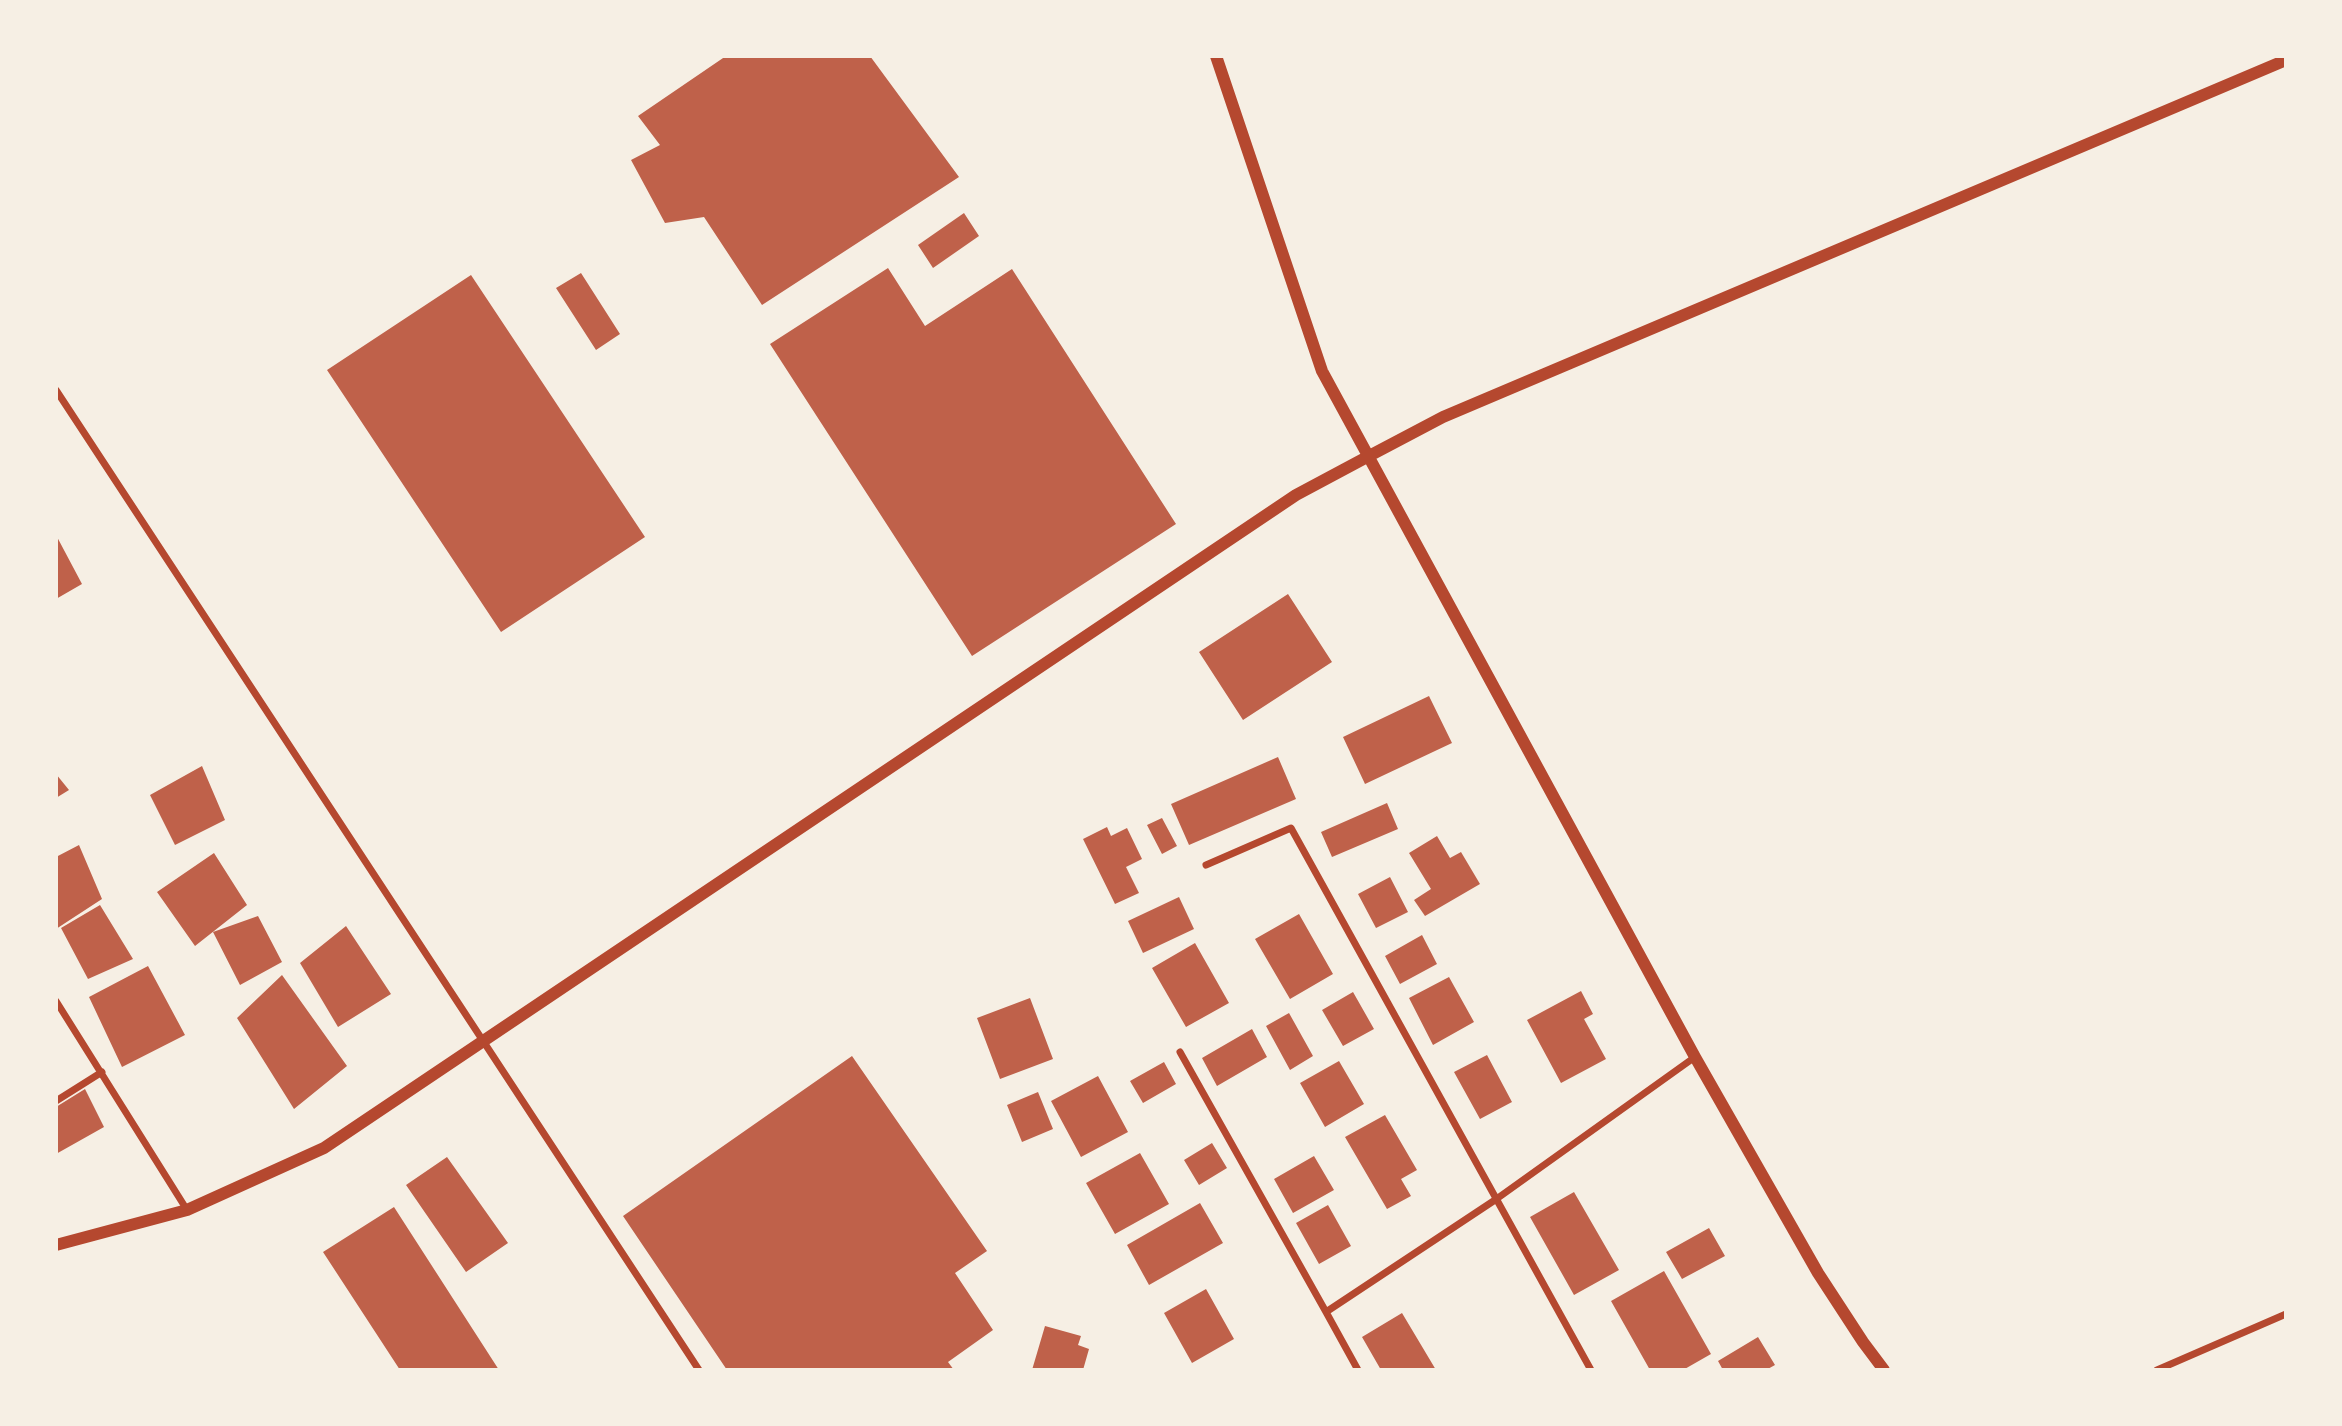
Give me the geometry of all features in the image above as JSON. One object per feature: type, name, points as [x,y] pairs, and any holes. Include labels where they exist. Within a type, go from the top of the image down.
[{"type":"street","points":[[1216,56],[1322,371],[1695,1057],[1818,1273],[1884,1370]]},
{"type":"street","points":[[56,1245],[187,1210],[324,1148],[1296,495],[1369,456],[1443,417],[2286,60]]},
{"type":"street","points":[[56,390],[699,1370]]},
{"type":"street","points":[[1206,865],[1291,828],[1494,1200],[1591,1370]]},
{"type":"street","points":[[56,1002],[187,1210]]},
{"type":"street","points":[[1180,1052],[1358,1370]]},
{"type":"street","points":[[1326,1312],[1494,1200],[1695,1057]]},
{"type":"street","points":[[56,1101],[102,1072]]},
{"type":"street","points":[[2157,1370],[2286,1314]]},
{"type":"building","points":[[726,56],[870,56],[959,177],[762,305],[704,217],[665,223],[631,160],[660,145],[638,116]]},
{"type":"building","points":[[964,213],[979,236],[933,268],[918,245]]},
{"type":"building","points":[[888,268],[925,326],[1012,269],[1176,524],[972,656],[770,344]]},
{"type":"building","points":[[581,273],[620,334],[596,350],[556,288]]},
{"type":"building","points":[[471,275],[645,537],[501,632],[327,370]]},
{"type":"building","points":[[56,535],[82,584],[56,599]]},
{"type":"building","points":[[1288,594],[1332,662],[1243,720],[1199,652]]},
{"type":"building","points":[[1429,696],[1452,743],[1365,784],[1343,737]]},
{"type":"building","points":[[1278,757],[1296,799],[1189,845],[1171,804]]},
{"type":"building","points":[[202,766],[225,820],[175,845],[150,795]]},
{"type":"building","points":[[56,774],[69,790],[56,798]]},
{"type":"building","points":[[1387,803],[1398,829],[1332,857],[1321,832]]},
{"type":"building","points":[[1162,818],[1177,846],[1162,854],[1147,825]]},
{"type":"building","points":[[1107,827],[1111,836],[1127,828],[1142,859],[1126,867],[1139,893],[1115,904],[1083,839]]},
{"type":"building","points":[[1437,836],[1450,858],[1461,852],[1480,884],[1425,916],[1414,900],[1431,889],[1409,853]]},
{"type":"building","points":[[79,845],[102,899],[56,929],[56,857]]},
{"type":"building","points":[[214,853],[247,905],[195,946],[157,892]]},
{"type":"building","points":[[1390,877],[1408,912],[1376,928],[1358,894]]},
{"type":"building","points":[[1179,897],[1194,929],[1143,953],[1128,921]]},
{"type":"building","points":[[100,905],[133,959],[88,979],[61,928]]},
{"type":"building","points":[[1299,914],[1333,974],[1290,999],[1255,939]]},
{"type":"building","points":[[258,916],[282,962],[240,985],[213,932]]},
{"type":"building","points":[[346,926],[391,994],[338,1027],[300,963]]},
{"type":"building","points":[[1422,935],[1437,964],[1400,984],[1385,956]]},
{"type":"building","points":[[1195,943],[1229,1003],[1186,1027],[1152,968]]},
{"type":"building","points":[[148,966],[185,1035],[122,1067],[89,997]]},
{"type":"building","points":[[282,975],[347,1066],[294,1109],[237,1018]]},
{"type":"building","points":[[1449,977],[1474,1022],[1433,1045],[1409,998]]},
{"type":"building","points":[[1581,991],[1593,1014],[1584,1019],[1606,1059],[1561,1083],[1527,1020]]},
{"type":"building","points":[[1353,992],[1374,1029],[1343,1046],[1322,1010]]},
{"type":"building","points":[[1030,998],[1053,1059],[1000,1079],[977,1018]]},
{"type":"building","points":[[1289,1013],[1313,1056],[1290,1070],[1266,1026]]},
{"type":"building","points":[[1252,1029],[1267,1057],[1217,1086],[1202,1058]]},
{"type":"building","points":[[1487,1055],[1512,1102],[1480,1119],[1454,1072]]},
{"type":"building","points":[[852,1056],[987,1251],[955,1273],[993,1330],[948,1362],[954,1370],[727,1370],[623,1216]]},
{"type":"building","points":[[1339,1061],[1364,1104],[1325,1127],[1300,1083]]},
{"type":"building","points":[[1164,1062],[1176,1084],[1143,1103],[1130,1081]]},
{"type":"building","points":[[1098,1076],[1128,1132],[1081,1157],[1051,1101]]},
{"type":"building","points":[[85,1089],[104,1127],[56,1154],[56,1107]]},
{"type":"building","points":[[1038,1092],[1053,1129],[1022,1142],[1007,1105]]},
{"type":"building","points":[[1385,1115],[1417,1170],[1401,1179],[1411,1196],[1387,1209],[1345,1137]]},
{"type":"building","points":[[1212,1143],[1227,1168],[1199,1185],[1184,1160]]},
{"type":"building","points":[[1140,1153],[1169,1204],[1115,1234],[1086,1183]]},
{"type":"building","points":[[1314,1156],[1334,1190],[1293,1213],[1274,1179]]},
{"type":"building","points":[[447,1157],[508,1243],[466,1272],[406,1185]]},
{"type":"building","points":[[1574,1192],[1619,1270],[1574,1295],[1530,1217]]},
{"type":"building","points":[[1200,1203],[1223,1243],[1149,1285],[1127,1245]]},
{"type":"building","points":[[1328,1205],[1351,1246],[1319,1264],[1296,1223]]},
{"type":"building","points":[[394,1207],[499,1370],[400,1370],[323,1252]]},
{"type":"building","points":[[1709,1228],[1725,1256],[1682,1279],[1666,1252]]},
{"type":"building","points":[[1664,1271],[1711,1354],[1683,1370],[1650,1370],[1611,1301]]},
{"type":"building","points":[[1206,1289],[1234,1339],[1192,1363],[1164,1313]]},
{"type":"building","points":[[1402,1313],[1436,1370],[1381,1370],[1362,1337]]},
{"type":"building","points":[[1045,1326],[1081,1336],[1078,1345],[1089,1349],[1083,1370],[1032,1370]]},
{"type":"building","points":[[1758,1337],[1775,1365],[1766,1370],[1723,1370],[1718,1361]]}]
